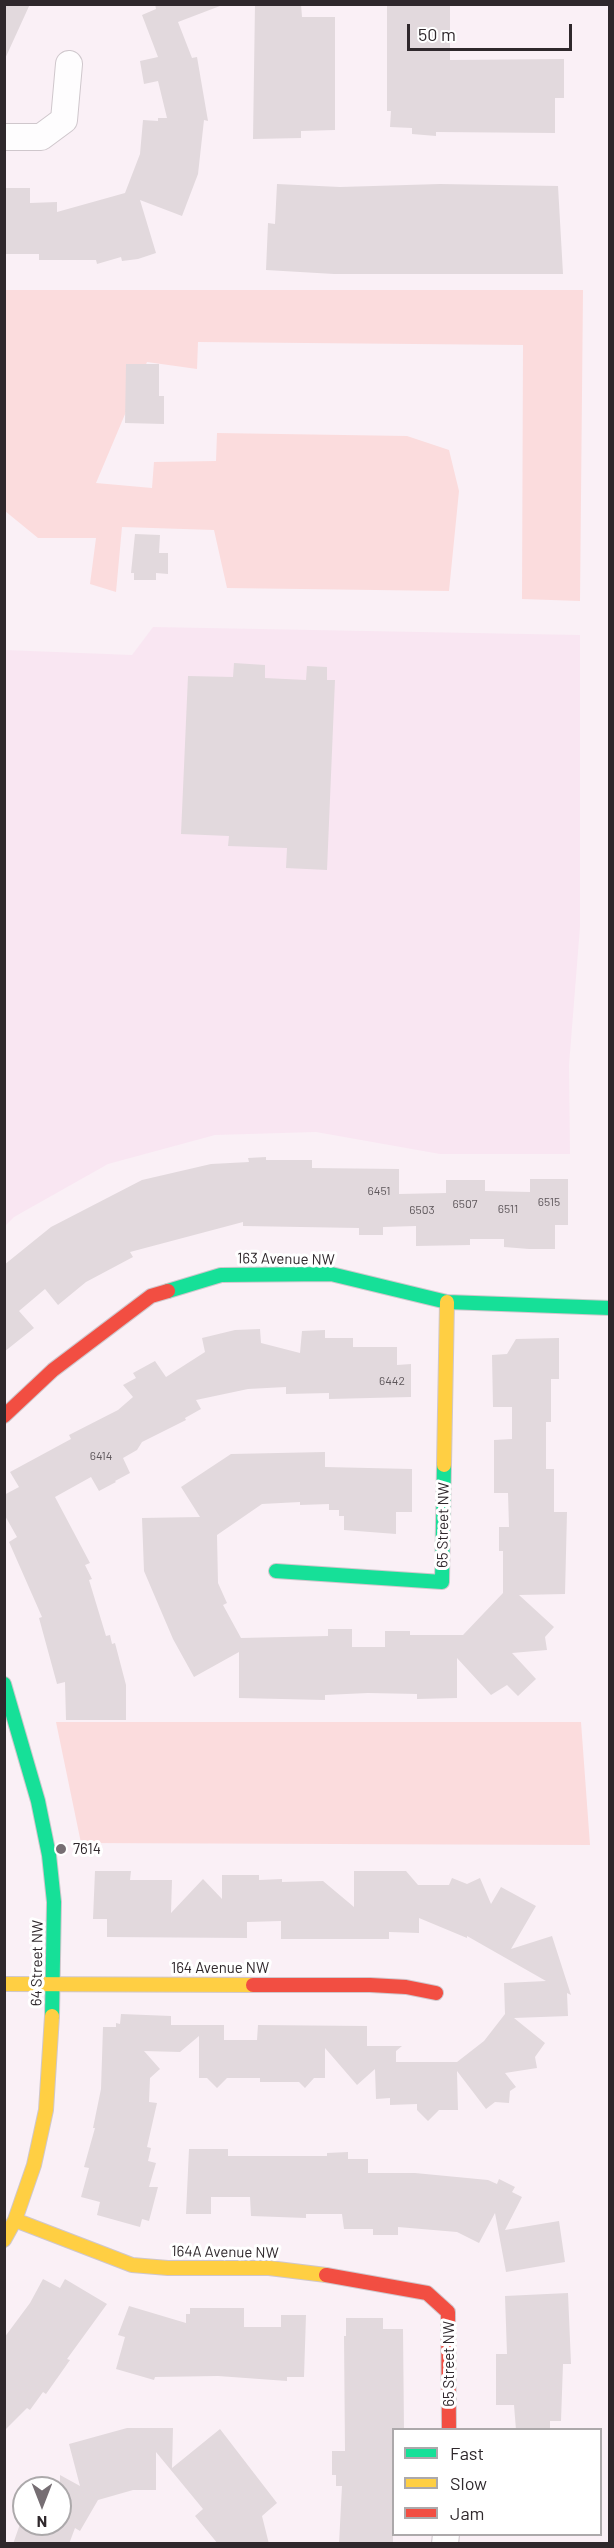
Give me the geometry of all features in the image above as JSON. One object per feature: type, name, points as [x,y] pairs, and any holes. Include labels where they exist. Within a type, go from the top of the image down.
[{"type":"street","points":[[4,137],[41,137],[64,120],[69,64]]},
{"type":"street","name":"163 Avenue NW","points":[[4,1416],[53,1370],[151,1296],[221,1275],[331,1274],[447,1302],[609,1308]]},
{"type":"street","name":"65 Street NW","points":[[276,1571],[442,1582],[447,1302]]},
{"type":"street","name":"64 Street NW","points":[[4,1684],[38,1801],[49,1855],[54,1902],[54,1984],[46,2110],[34,2165],[15,2220],[4,2240]]},
{"type":"street","name":"164 Avenue NW","points":[[4,1984],[370,1985],[406,1987],[436,1993]]},
{"type":"street","name":"164A Avenue NW","points":[[15,2220],[108,2258],[132,2265],[168,2268],[269,2268],[308,2272],[427,2293],[439,2302]]},
{"type":"street","name":"65 Street NW","points":[[439,2302],[448,2312],[450,2329],[449,2428]]},
{"type":"shaded area","points":[[4,290],[583,290],[580,601],[522,599],[523,345],[198,342],[197,369],[147,362],[96,483],[152,488],[154,462],[216,461],[217,433],[407,436],[449,450],[459,491],[449,591],[227,588],[214,530],[122,527],[116,592],[90,584],[96,538],[38,538],[5,511]]},
{"type":"shaded area","points":[[153,627],[580,635],[580,927],[569,1065],[570,1154],[440,1154],[316,1132],[215,1135],[108,1164],[14,1217],[5,1226],[5,650],[132,655]]},
{"type":"shaded area","points":[[56,1722],[581,1722],[590,1845],[81,1843]]},
{"type":"building","points":[[4,4],[30,4],[4,61]]},
{"type":"building","points":[[155,4],[220,6],[178,22],[192,58],[197,57],[208,121],[204,120],[198,174],[182,216],[140,200],[156,253],[138,259],[122,261],[121,257],[97,264],[96,260],[39,260],[39,254],[4,254],[6,188],[30,188],[30,203],[57,202],[57,212],[125,193],[140,154],[143,120],[158,121],[158,118],[167,118],[158,81],[144,84],[140,61],[158,57],[142,15],[156,9]]},
{"type":"building","points":[[255,4],[301,4],[302,17],[335,17],[335,130],[301,131],[301,138],[253,139]]},
{"type":"building","points":[[387,4],[450,4],[450,60],[564,59],[564,98],[555,98],[555,133],[436,132],[436,136],[412,134],[412,128],[390,127],[391,111],[387,111]]},
{"type":"building","points":[[277,184],[340,187],[440,184],[558,186],[563,274],[334,274],[266,270],[268,223],[275,224]]},
{"type":"building","points":[[126,364],[159,364],[159,396],[164,396],[164,424],[125,423]]},
{"type":"building","points":[[135,534],[160,535],[159,553],[168,553],[168,574],[156,573],[156,580],[134,580],[134,573],[131,573]]},
{"type":"building","points":[[234,663],[265,665],[265,678],[306,680],[307,666],[327,667],[327,680],[335,680],[327,870],[286,868],[287,848],[228,846],[229,836],[181,834],[188,676],[233,677]]},
{"type":"building","points":[[266,1157],[266,1160],[312,1160],[312,1168],[399,1169],[399,1194],[446,1193],[446,1180],[485,1180],[485,1191],[530,1192],[530,1179],[568,1179],[568,1225],[555,1225],[555,1249],[529,1249],[504,1247],[504,1239],[470,1239],[470,1245],[416,1246],[416,1226],[383,1227],[383,1235],[359,1235],[359,1228],[243,1226],[243,1222],[130,1252],[133,1257],[86,1282],[58,1305],[45,1289],[19,1311],[34,1328],[4,1352],[4,1265],[51,1227],[142,1180],[211,1164],[249,1162],[248,1158]]},
{"type":"building","points":[[260,1329],[261,1343],[300,1353],[302,1331],[325,1330],[325,1338],[353,1338],[353,1347],[397,1347],[397,1365],[411,1364],[411,1397],[329,1399],[329,1393],[286,1394],[286,1387],[248,1389],[196,1400],[201,1409],[185,1418],[186,1420],[142,1442],[137,1450],[123,1458],[130,1473],[99,1491],[91,1477],[55,1497],[90,1563],[85,1565],[92,1579],[89,1580],[106,1636],[110,1635],[112,1644],[115,1643],[126,1685],[126,1720],[66,1720],[65,1682],[57,1684],[39,1618],[42,1617],[9,1542],[17,1537],[4,1514],[4,1495],[19,1487],[10,1472],[71,1439],[69,1435],[118,1410],[133,1397],[123,1385],[136,1378],[133,1373],[155,1361],[166,1377],[205,1352],[202,1338],[235,1330]]},
{"type":"building","points":[[559,1338],[559,1379],[551,1379],[551,1422],[546,1422],[546,1469],[554,1469],[554,1512],[567,1512],[565,1594],[519,1595],[554,1627],[545,1637],[547,1650],[512,1653],[536,1679],[518,1696],[507,1685],[491,1695],[457,1658],[457,1698],[417,1699],[417,1694],[368,1693],[325,1695],[325,1700],[239,1698],[239,1652],[194,1677],[173,1639],[144,1571],[142,1518],[200,1517],[181,1487],[231,1454],[325,1452],[325,1467],[412,1469],[412,1512],[396,1512],[396,1534],[344,1530],[344,1516],[339,1516],[339,1510],[329,1510],[329,1504],[300,1505],[300,1502],[262,1504],[217,1535],[218,1583],[227,1603],[223,1605],[241,1638],[328,1636],[328,1629],[352,1629],[352,1647],[385,1647],[385,1631],[410,1631],[410,1635],[463,1635],[503,1593],[503,1551],[499,1551],[499,1527],[509,1527],[508,1493],[494,1493],[494,1440],[512,1439],[512,1407],[493,1407],[492,1355],[507,1354],[516,1339]]},
{"type":"building","points":[[95,1871],[131,1871],[130,1880],[172,1880],[171,1913],[203,1879],[222,1899],[222,1875],[259,1875],[259,1880],[282,1879],[282,1882],[323,1881],[354,1907],[354,1871],[406,1871],[418,1885],[449,1885],[452,1878],[467,1884],[480,1878],[491,1904],[501,1887],[536,1906],[511,1949],[552,1936],[571,1995],[567,1993],[568,2016],[514,2018],[545,2043],[535,2057],[537,2068],[505,2073],[516,2087],[510,2091],[509,2103],[495,2102],[486,2109],[457,2071],[458,2110],[439,2110],[428,2121],[417,2110],[417,2104],[390,2105],[390,2098],[376,2099],[375,2069],[357,2085],[325,2048],[325,2078],[314,2078],[305,2088],[299,2082],[260,2082],[260,2078],[227,2078],[217,2088],[207,2078],[199,2078],[199,2036],[180,2052],[144,2051],[160,2069],[150,2078],[149,2102],[157,2103],[147,2147],[151,2148],[148,2161],[156,2163],[149,2187],[158,2187],[149,2221],[142,2219],[140,2227],[97,2215],[100,2202],[81,2197],[89,2168],[84,2167],[95,2128],[93,2128],[101,2089],[103,2027],[116,2027],[116,2023],[120,2024],[121,2014],[171,2016],[171,2025],[224,2025],[224,2040],[257,2040],[258,2025],[367,2026],[367,2046],[402,2046],[396,2051],[396,2062],[457,2062],[484,2041],[505,2014],[504,1983],[546,1981],[467,1936],[467,1938],[419,1918],[419,1933],[389,1932],[389,1939],[281,1939],[281,1921],[247,1922],[247,1938],[107,1937],[107,1919],[93,1919]]},
{"type":"building","points":[[189,2149],[228,2149],[228,2156],[327,2156],[327,2153],[348,2152],[348,2159],[368,2159],[368,2173],[415,2173],[488,2180],[497,2184],[499,2179],[515,2187],[512,2192],[522,2197],[505,2230],[559,2221],[565,2262],[506,2272],[495,2213],[479,2243],[457,2232],[398,2227],[398,2235],[373,2235],[373,2229],[344,2229],[342,2214],[306,2214],[306,2218],[251,2216],[250,2197],[211,2197],[211,2214],[186,2214]]},
{"type":"building","points":[[43,2279],[60,2288],[65,2279],[107,2304],[67,2359],[70,2360],[46,2394],[43,2392],[30,2410],[27,2408],[4,2431],[4,2338],[30,2303]]},
{"type":"building","points":[[568,2293],[571,2364],[563,2364],[561,2421],[550,2421],[550,2428],[516,2428],[514,2405],[496,2405],[496,2354],[507,2354],[505,2296]]},
{"type":"building","points":[[129,2306],[186,2323],[186,2314],[190,2314],[190,2308],[244,2308],[244,2327],[281,2327],[281,2315],[306,2315],[304,2377],[287,2377],[287,2381],[218,2376],[155,2377],[154,2380],[116,2369],[125,2337],[118,2335]]},
{"type":"building","points":[[346,2318],[383,2318],[383,2329],[403,2329],[404,2428],[392,2428],[393,2544],[339,2544],[342,2486],[336,2486],[336,2475],[332,2475],[332,2451],[345,2451],[344,2336],[346,2336]]},
{"type":"building","points":[[127,2428],[173,2428],[172,2468],[220,2429],[277,2503],[262,2516],[269,2544],[218,2544],[195,2516],[203,2509],[156,2452],[156,2490],[133,2490],[98,2500],[80,2531],[75,2528],[72,2536],[72,2482],[80,2486],[69,2444]]},
{"type":"building","points":[[16,2536],[72,2536],[69,2544],[13,2544]]},
{"type":"traffic: fast","points":[[168,1291],[221,1275],[331,1274],[447,1302],[610,1308]]},
{"type":"traffic: fast","points":[[276,1571],[442,1582],[444,1465]]},
{"type":"traffic: fast","points":[[4,1684],[38,1801],[49,1855],[54,1902],[52,2016]]},
{"type":"traffic: slow","points":[[444,1465],[447,1302]]},
{"type":"traffic: slow","points":[[4,1984],[253,1985]]},
{"type":"traffic: slow","points":[[4,2240],[15,2220],[34,2165],[46,2110],[52,2016]]},
{"type":"traffic: slow","points":[[15,2220],[132,2265],[168,2268],[269,2268],[326,2275]]},
{"type":"traffic: jam","points":[[4,1416],[53,1370],[151,1296],[168,1291]]},
{"type":"traffic: jam","points":[[253,1985],[370,1985],[406,1987],[436,1993]]},
{"type":"traffic: jam","points":[[326,2275],[427,2293],[448,2312],[449,2428]]},
{"type":"place","name":"7614","points":[[61,1849]]}]
